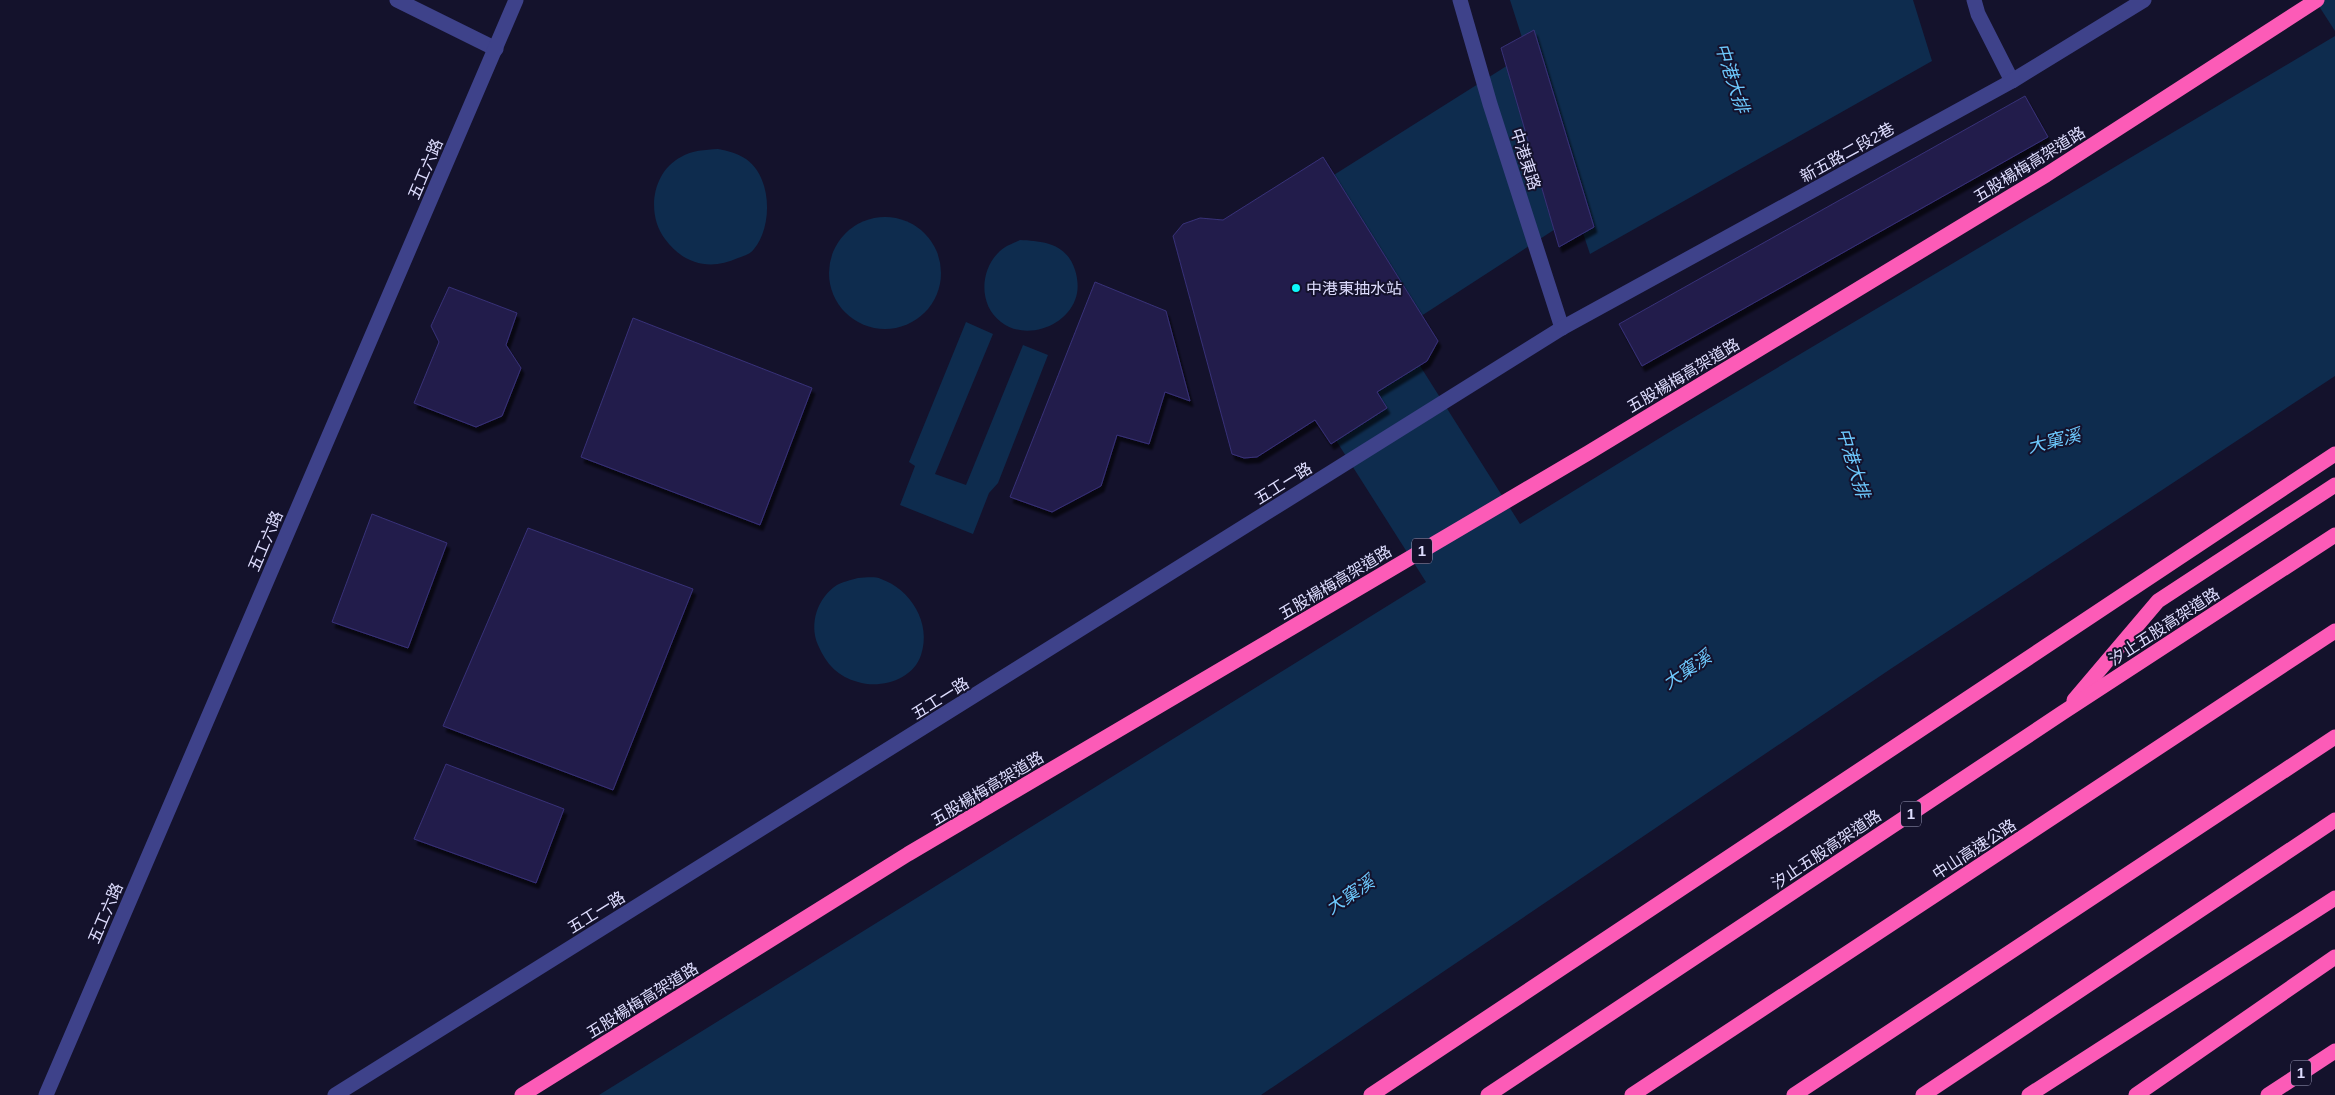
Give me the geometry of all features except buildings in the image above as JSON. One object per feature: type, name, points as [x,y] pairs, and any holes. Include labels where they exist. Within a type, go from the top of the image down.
[{"type":"highway","name":"五股楊梅高架道路","points":[[522,1095],[908,854],[1588,453],[2029,186],[2317,0]]},
{"type":"highway","points":[[1371,1095],[2335,454]]},
{"type":"highway","points":[[2062,713],[2158,601],[2335,485]]},
{"type":"highway","name":"汐止五股高架道路","points":[[1488,1095],[2062,713],[2335,535]]},
{"type":"highway","name":"中山高速公路","points":[[1632,1095],[2335,631]]},
{"type":"highway","points":[[1794,1095],[2335,737]]},
{"type":"highway","points":[[1923,1095],[2335,820]]},
{"type":"highway","points":[[2029,1095],[2335,898]]},
{"type":"highway","points":[[2136,1095],[2335,957]]},
{"type":"highway","name":"1","points":[[2268,1095],[2335,1051]]},
{"type":"street","points":[[397,0],[496,49]]},
{"type":"street","name":"五工六路","points":[[46,1095],[516,0]]},
{"type":"street","name":"中港東路","points":[[1460,0],[1490,104],[1562,328]]},
{"type":"street","points":[[1974,0],[1978,14],[2012,81]]},
{"type":"street","name":"新五路二段2巷","points":[[1562,328],[2012,81],[2144,0]]},
{"type":"street","name":"五工一路","points":[[335,1095],[1562,328]]},
{"type":"water","points":[[1510,0],[1913,0],[1932,61],[1590,254],[1577,215],[1398,331],[1520,524],[1676,428],[2335,36],[2335,376],[1892,668],[1261,1095],[599,1095],[1426,582],[1215,250],[1527,53]]},
{"type":"water","points":[[2315,0],[2335,0],[2335,31]]},
{"type":"water","points":[[718,149],[739,155],[755,167],[765,189],[767,215],[760,239],[751,252],[728,262],[717,264],[698,263],[680,254],[665,239],[655,218],[655,194],[658,183],[671,164],[690,153]]},
{"type":"water","points":[[885,217],[906,221],[925,233],[937,252],[941,273],[937,294],[925,313],[906,325],[885,329],[864,325],[845,313],[833,294],[829,273],[833,252],[845,233],[864,221]]},
{"type":"water","points":[[1020,240],[1038,241],[1060,249],[1071,261],[1077,281],[1078,289],[1075,300],[1063,318],[1054,324],[1032,331],[1011,328],[1001,322],[988,306],[985,297],[985,277],[988,267],[1002,249]]},
{"type":"water","points":[[966,322],[993,334],[935,474],[966,485],[1023,345],[1048,355],[998,483],[989,493],[973,534],[900,505],[915,466],[909,462]]},
{"type":"water","points":[[858,578],[881,579],[891,584],[909,599],[921,620],[924,643],[921,655],[911,671],[895,681],[867,684],[844,677],[829,664],[815,637],[815,620],[824,597],[837,585]]},
{"type":"place","name":"中港東抽水站","points":[[1296,288]]},
{"type":"water label","name":"中港大排","points":[[1732,78]]},
{"type":"water label","name":"大窠溪","points":[[2054,441]]},
{"type":"water label","name":"中港大排","points":[[1853,463]]},
{"type":"water label","name":"大窠溪","points":[[1687,670]]},
{"type":"water label","name":"大窠溪","points":[[1350,895]]}]
